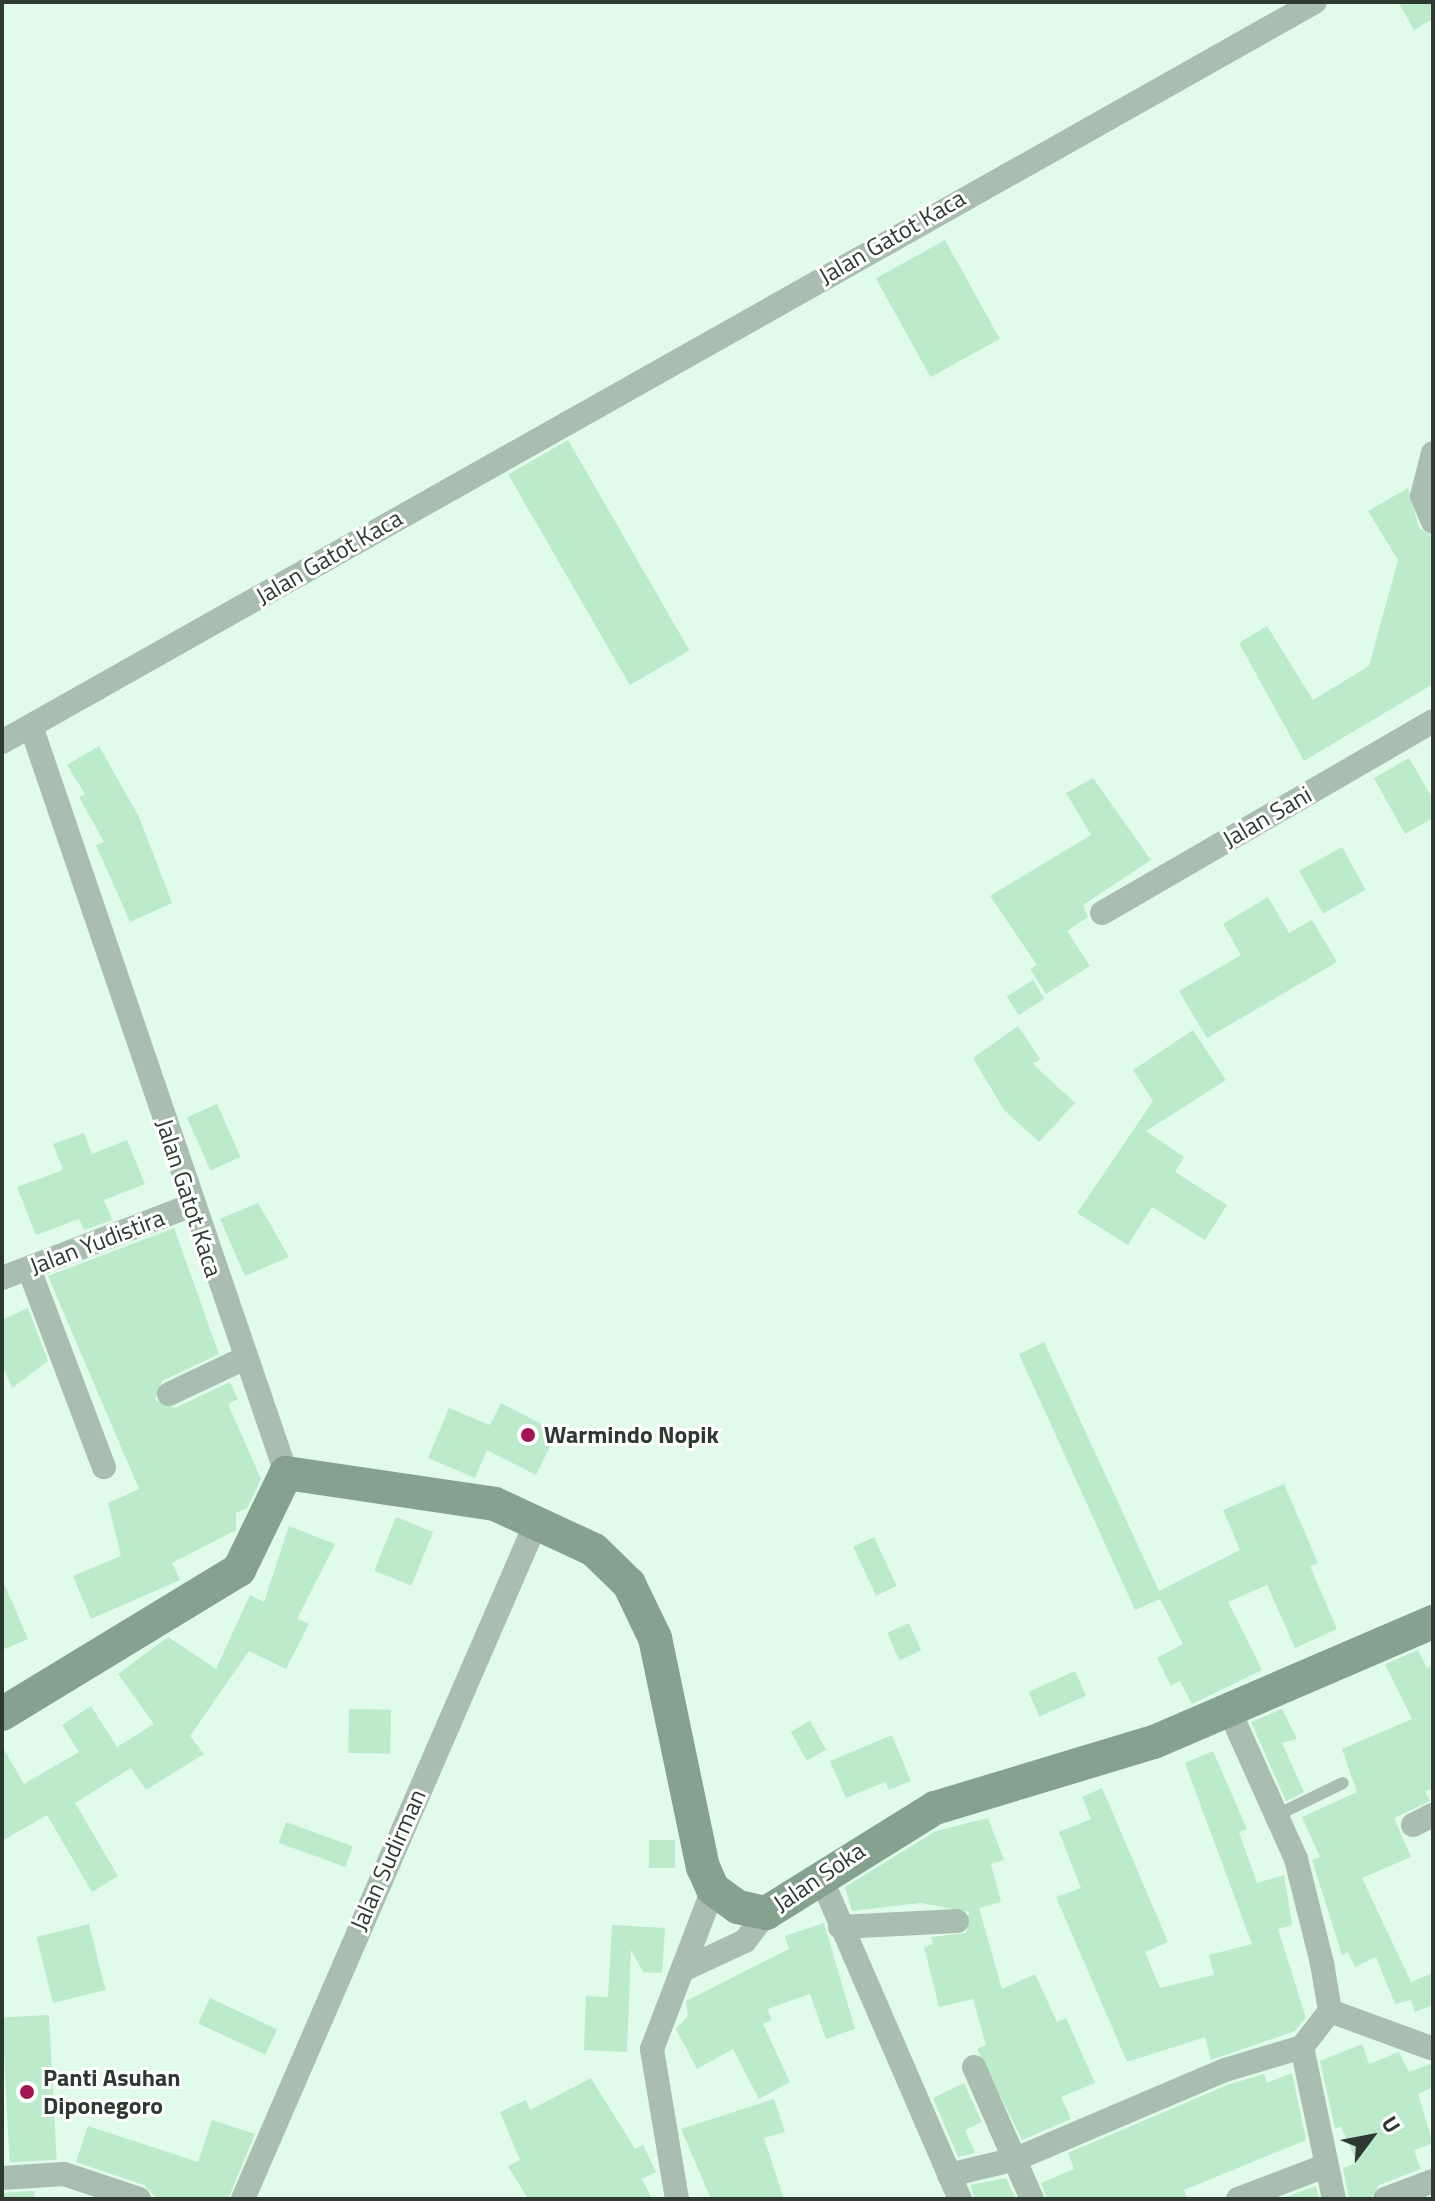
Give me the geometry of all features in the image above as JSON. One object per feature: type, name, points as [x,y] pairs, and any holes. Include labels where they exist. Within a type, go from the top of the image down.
[{"type":"street","name":"Jalan Gatot Kaca","points":[[286,1473],[243,1359],[31,726],[1315,2]]},
{"type":"street","points":[[1433,453],[1422,496],[1433,522]]},
{"type":"street","name":"Jalan Sani","points":[[1102,913],[1433,721]]},
{"type":"street","points":[[2,742],[31,726]]},
{"type":"street","name":"Jalan Yudistira","points":[[2,1278],[192,1205]]},
{"type":"street","points":[[29,1269],[104,1467]]},
{"type":"street","points":[[169,1394],[243,1359]]},
{"type":"street","points":[[2,1714],[239,1570],[286,1473],[495,1504],[594,1550],[629,1584],[655,1638],[694,1842],[713,1889],[652,2049],[677,2199]]},
{"type":"street","name":"Jalan Sudirman","points":[[243,2199],[536,1523]]},
{"type":"street","name":"Jalan Soka","points":[[713,1889],[738,1907],[766,1913],[935,1808],[1086,1768],[1230,1712],[1433,1622]]},
{"type":"street","points":[[1230,1712],[1296,1859],[1330,2011]]},
{"type":"street","points":[[821,1878],[960,2199]]},
{"type":"street","points":[[683,1970],[745,1941],[766,1913]]},
{"type":"street","points":[[840,1927],[957,1921]]},
{"type":"street","points":[[949,2175],[1016,2159],[1225,2070],[1302,2047],[1330,2011]]},
{"type":"street","points":[[1330,2011],[1431,2048]]},
{"type":"street","points":[[1302,2047],[1334,2199]]},
{"type":"street","points":[[974,2067],[1032,2199]]},
{"type":"street","points":[[1238,2199],[1325,2166]]},
{"type":"street","points":[[2,2178],[64,2174],[139,2199]]},
{"type":"street","points":[[1385,2199],[1433,2181]]},
{"type":"lane","points":[[1277,1815],[1343,1783]]},
{"type":"building","points":[[1398,2],[1433,2],[1433,19],[1414,30]]},
{"type":"building","points":[[945,240],[1000,339],[931,377],[876,278]]},
{"type":"building","points":[[568,440],[690,650],[630,685],[508,474]]},
{"type":"building","points":[[1408,488],[1419,528],[1433,537],[1433,684],[1304,761],[1239,643],[1267,626],[1313,700],[1369,666],[1398,560],[1368,511]]},
{"type":"building","points":[[99,746],[139,817],[172,903],[130,922],[96,845],[104,842],[79,797],[85,794],[67,765]]},
{"type":"building","points":[[1409,758],[1433,799],[1433,818],[1405,834],[1374,778]]},
{"type":"building","points":[[1093,778],[1151,860],[1083,905],[1088,917],[1067,931],[1090,966],[1046,994],[1030,969],[1037,965],[990,896],[1091,835],[1066,793]]},
{"type":"building","points":[[1342,847],[1366,890],[1323,914],[1299,871]]},
{"type":"building","points":[[1268,897],[1289,933],[1312,920],[1337,962],[1207,1038],[1179,991],[1241,955],[1223,924]]},
{"type":"building","points":[[1033,980],[1045,999],[1018,1015],[1007,996]]},
{"type":"building","points":[[1018,1026],[1040,1059],[1033,1064],[1075,1103],[1039,1142],[1004,1110],[973,1058]]},
{"type":"building","points":[[1193,1030],[1226,1080],[1146,1131],[1184,1157],[1175,1172],[1227,1205],[1205,1240],[1152,1207],[1128,1245],[1077,1213],[1153,1101],[1133,1070]]},
{"type":"building","points":[[217,1104],[241,1157],[210,1170],[187,1117]]},
{"type":"building","points":[[84,1133],[92,1154],[127,1140],[145,1184],[104,1200],[112,1220],[84,1230],[79,1219],[36,1235],[17,1187],[63,1170],[53,1144]]},
{"type":"building","points":[[258,1203],[289,1257],[245,1276],[220,1219]]},
{"type":"building","points":[[174,1228],[219,1354],[162,1381],[155,1400],[175,1408],[230,1382],[238,1399],[228,1404],[261,1479],[247,1508],[236,1513],[236,1530],[172,1563],[180,1580],[91,1619],[73,1576],[121,1556],[108,1503],[139,1489],[48,1276]]},
{"type":"building","points":[[28,1308],[48,1361],[12,1388],[2,1365],[2,1320]]},
{"type":"building","points":[[1044,1342],[1159,1591],[1240,1550],[1223,1510],[1284,1484],[1318,1563],[1310,1566],[1337,1629],[1295,1648],[1267,1585],[1228,1602],[1262,1670],[1192,1704],[1180,1681],[1171,1686],[1157,1658],[1183,1644],[1160,1599],[1135,1610],[1019,1354]]},
{"type":"building","points":[[501,1403],[557,1432],[536,1475],[487,1450],[475,1478],[428,1458],[449,1408],[490,1425]]},
{"type":"building","points":[[396,1517],[433,1532],[411,1586],[374,1571]]},
{"type":"building","points":[[289,1526],[335,1544],[297,1619],[309,1624],[286,1669],[249,1651],[190,1736],[204,1754],[146,1790],[131,1768],[75,1803],[118,1876],[92,1892],[47,1815],[2,1841],[2,1746],[24,1784],[79,1752],[62,1725],[91,1706],[117,1747],[154,1724],[118,1674],[168,1637],[216,1669],[250,1595],[264,1602]]},
{"type":"building","points":[[874,1537],[897,1586],[876,1596],[853,1547]]},
{"type":"building","points":[[2,1579],[28,1639],[2,1650]]},
{"type":"building","points":[[909,1623],[921,1650],[899,1660],[887,1633]]},
{"type":"building","points":[[1418,1650],[1427,1668],[1433,1665],[1433,1788],[1425,1791],[1430,1801],[1394,1818],[1411,1857],[1362,1878],[1411,1982],[1433,1973],[1433,2005],[1415,2012],[1411,2000],[1395,2004],[1376,1957],[1355,1967],[1348,1952],[1342,1955],[1312,1860],[1320,1857],[1302,1817],[1357,1792],[1342,1749],[1412,1719],[1385,1664]]},
{"type":"building","points":[[1075,1671],[1086,1696],[1039,1716],[1028,1692]]},
{"type":"building","points":[[349,1709],[391,1710],[390,1754],[348,1753]]},
{"type":"building","points":[[1282,1709],[1297,1739],[1282,1743],[1304,1792],[1286,1801],[1251,1722]]},
{"type":"building","points":[[810,1721],[826,1750],[807,1761],[791,1732]]},
{"type":"building","points":[[892,1735],[911,1781],[889,1790],[885,1782],[846,1798],[830,1761]]},
{"type":"building","points":[[1213,1751],[1247,1829],[1239,1832],[1257,1883],[1284,1875],[1292,1925],[1278,1929],[1306,2018],[1295,2031],[1211,2060],[1205,2037],[1127,2062],[1056,1897],[1081,1888],[1059,1832],[1091,1819],[1082,1797],[1102,1788],[1168,1942],[1145,1952],[1160,1988],[1214,1975],[1209,1955],[1252,1944],[1185,1763]]},
{"type":"building","points":[[988,1818],[1004,1860],[991,1864],[1001,1902],[979,1908],[1002,1989],[1035,1974],[1057,2022],[1066,2018],[1095,2083],[1061,2097],[1071,2119],[1022,2140],[977,2049],[986,2045],[973,1999],[939,2007],[924,1947],[933,1944],[931,1937],[966,1933],[969,1912],[921,1903],[852,1911],[845,1887],[936,1831]]},
{"type":"building","points":[[286,1822],[353,1846],[345,1867],[278,1843]]},
{"type":"building","points":[[649,1840],[675,1840],[675,1868],[649,1868]]},
{"type":"building","points":[[824,1923],[855,2029],[826,2039],[810,1994],[767,2009],[772,2020],[763,2024],[790,2082],[759,2099],[733,2049],[697,2069],[676,2029],[688,2016],[686,2001],[789,1949],[785,1936]]},
{"type":"building","points":[[89,1924],[105,1990],[53,2003],[37,1937]]},
{"type":"building","points":[[612,1925],[665,1928],[662,1973],[643,1972],[631,1950],[627,2052],[584,2050],[586,1996],[608,1997]]},
{"type":"building","points":[[210,1998],[277,2029],[265,2055],[198,2023]]},
{"type":"building","name":"Panti Asuhan Diponegoro","points":[[49,2015],[57,2160],[10,2162],[2,2017]]},
{"type":"building","points":[[1362,2044],[1369,2064],[1399,2052],[1409,2072],[1433,2063],[1433,2087],[1418,2094],[1433,2143],[1414,2150],[1421,2169],[1379,2185],[1370,2199],[1349,2199],[1343,2168],[1357,2163],[1341,2126],[1335,2129],[1320,2061]]},
{"type":"building","points":[[1292,2073],[1306,2140],[1184,2190],[1188,2199],[1047,2199],[1041,2183],[1074,2169],[1068,2153],[1230,2084],[1264,2074],[1267,2083]]},
{"type":"building","points":[[591,2078],[635,2149],[643,2145],[656,2172],[642,2179],[652,2199],[528,2199],[508,2166],[520,2160],[500,2112],[526,2100],[530,2110]]},
{"type":"building","points":[[964,2083],[982,2122],[965,2130],[975,2153],[958,2157],[933,2098]]},
{"type":"building","points":[[774,2099],[785,2132],[764,2138],[784,2199],[711,2199],[681,2129]]},
{"type":"building","points":[[212,2120],[255,2134],[228,2199],[157,2199],[144,2185],[76,2162],[88,2126],[198,2162]]},
{"type":"building","points":[[1006,2178],[1016,2199],[975,2199],[970,2185]]},
{"type":"building","points":[[1316,2186],[1319,2199],[1280,2199]]},
{"type":"building","points":[[34,2191],[35,2199],[2,2199],[2,2193]]},
{"type":"place","name":"Warmindo Nopik","points":[[528,1435]]},
{"type":"place","name":"Panti Asuhan Diponegoro","points":[[27,2092]]}]
